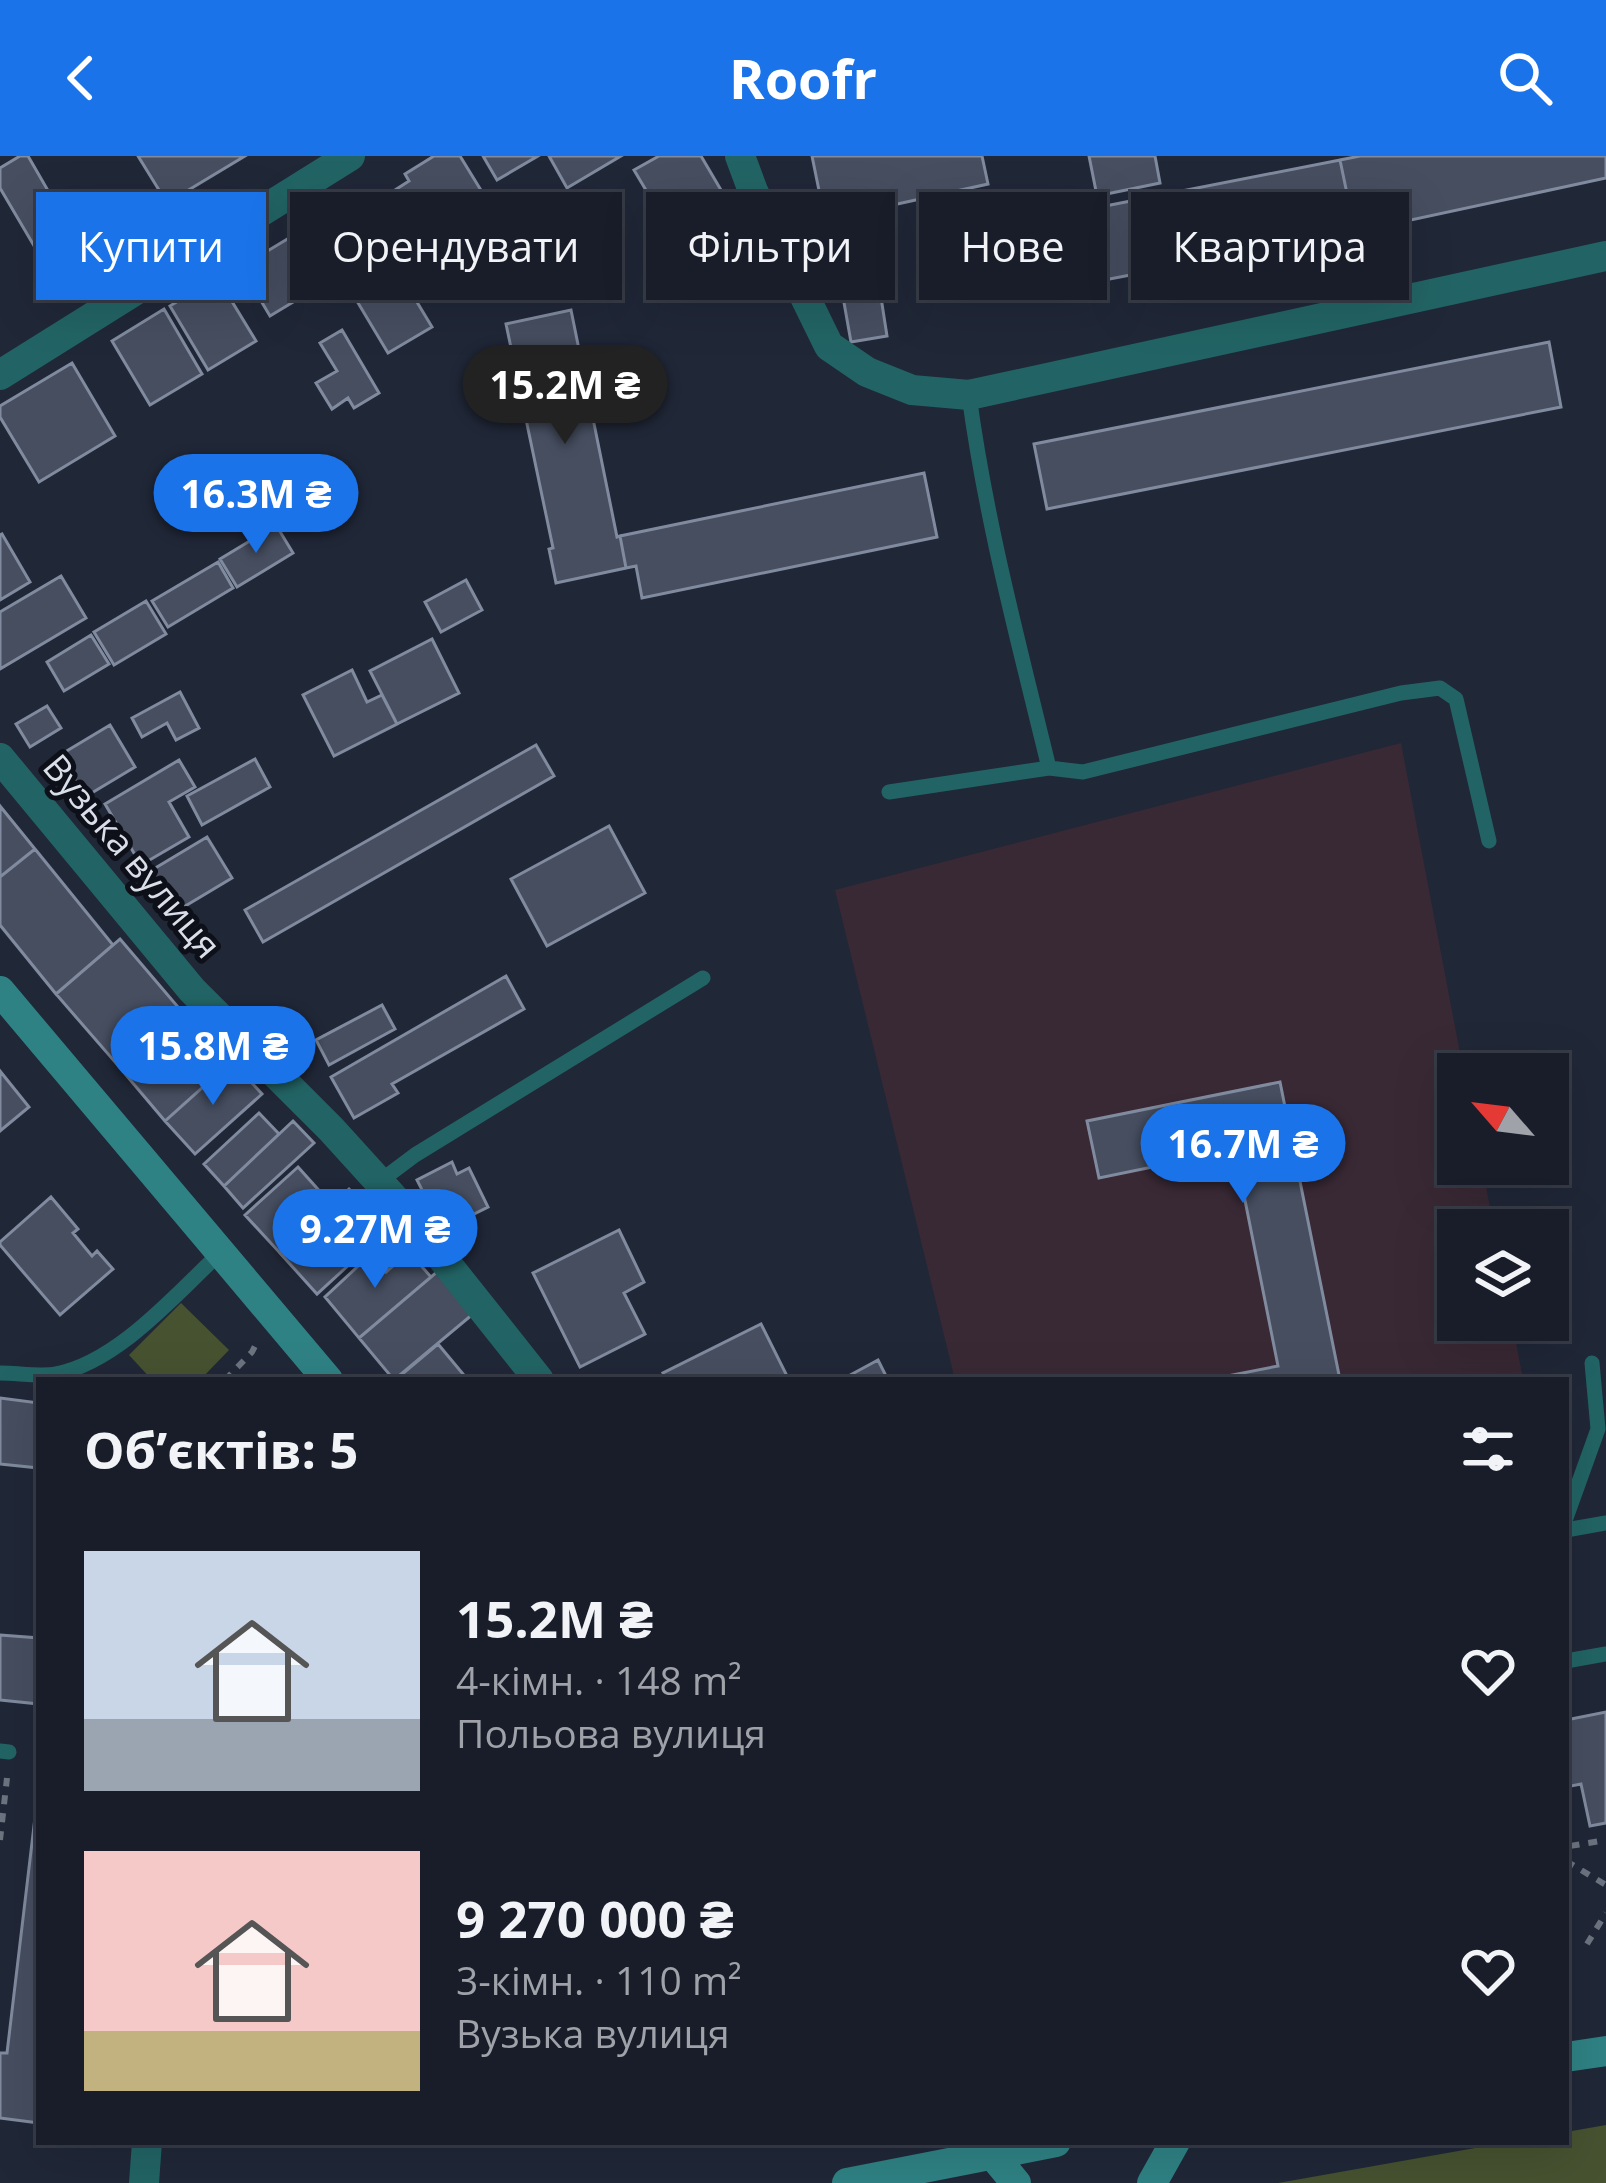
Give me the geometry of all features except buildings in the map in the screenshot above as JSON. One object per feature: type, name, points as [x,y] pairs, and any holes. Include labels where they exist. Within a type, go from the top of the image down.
[{"type":"street","points":[[0,374],[350,156]]},
{"type":"street","points":[[740,156],[829,346],[866,372],[912,390],[969,395],[1606,256]]},
{"type":"street","name":"Вузька вулиця","points":[[0,758],[193,990],[379,1182],[537,1377]]},
{"type":"street","points":[[0,991],[325,1377]]},
{"type":"street","points":[[1569,2057],[1606,2051]]},
{"type":"street","points":[[144,2183],[147,2145]]},
{"type":"street","points":[[847,2183],[987,2149],[1026,2145]]},
{"type":"street","points":[[1152,2183],[1173,2145]]},
{"type":"street","points":[[987,2149],[1016,2183]]},
{"type":"lane","points":[[969,395],[998,563],[1049,768]]},
{"type":"lane","points":[[889,792],[1049,768],[1083,772],[1401,693],[1440,688],[1456,699],[1490,841]]},
{"type":"lane","points":[[379,1182],[703,978]]},
{"type":"lane","points":[[0,1372],[53,1375],[113,1351],[220,1253]]},
{"type":"lane","points":[[1569,1510],[1598,1429],[1592,1363]]},
{"type":"lane","points":[[1569,1529],[1606,1523]]},
{"type":"lane","points":[[1569,1660],[1606,1654]]},
{"type":"path","points":[[228,1377],[252,1352],[272,1314]]},
{"type":"path","points":[[0,1840],[5,1752]]},
{"type":"path","points":[[1569,1842],[1570,1846],[1606,1840]]},
{"type":"path","points":[[1569,1863],[1606,1886]]},
{"type":"path","points":[[1587,1944],[1606,1913]]},
{"type":"shaded area","points":[[1401,743],[1460,1053],[1437,1053],[1437,1185],[1486,1185],[1490,1209],[1437,1209],[1437,1341],[1516,1341],[1522,1377],[954,1377],[835,890]]},
{"type":"green space","points":[[181,1303],[229,1350],[203,1377],[149,1377],[129,1355]]},
{"type":"green space","points":[[1606,2125],[1606,2183],[1278,2183],[1492,2145],[1569,2145],[1569,2131]]}]
